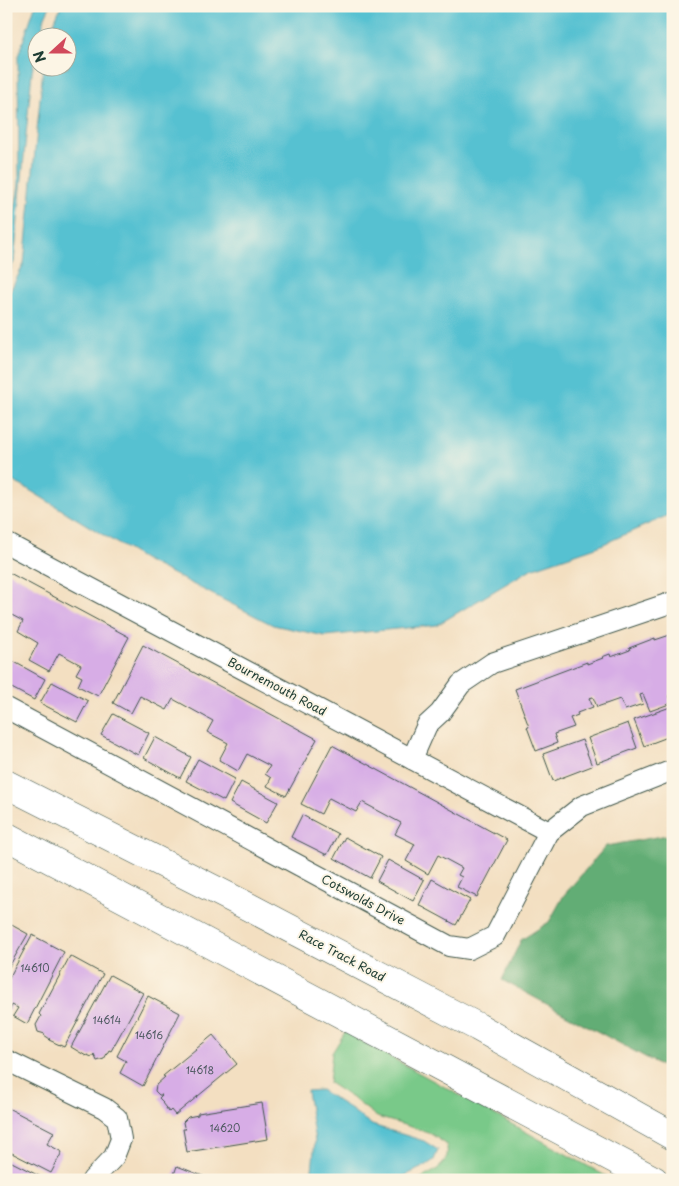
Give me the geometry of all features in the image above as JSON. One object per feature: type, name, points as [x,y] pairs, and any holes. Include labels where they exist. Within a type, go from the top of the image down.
[{"type":"main road","name":"Race Track Road","points":[[6,784],[245,905],[478,1027],[673,1136]]},
{"type":"main road","points":[[6,836],[654,1180]]},
{"type":"street","name":"Bournemouth Road","points":[[6,543],[549,832]]},
{"type":"street","points":[[412,759],[427,725],[440,713],[461,684],[492,662],[673,602]]},
{"type":"street","name":"Cotswolds Drive","points":[[6,708],[449,946],[469,949],[495,936],[549,832],[582,806],[673,770]]},
{"type":"street","points":[[6,1060],[104,1108],[117,1118],[122,1139],[114,1157],[92,1180]]},
{"type":"green space","points":[[673,834],[673,1072],[502,980],[521,940],[549,922],[564,895],[606,846]]},
{"type":"green space","points":[[345,1032],[613,1180],[417,1180],[440,1167],[447,1157],[446,1144],[428,1132],[377,1117],[329,1083],[332,1053]]},
{"type":"water","points":[[35,6],[50,6],[42,28],[28,28],[28,78],[31,78],[14,262],[6,278],[6,236],[13,224],[19,183],[18,56]]},
{"type":"water","points":[[61,6],[673,6],[673,513],[599,546],[531,569],[437,625],[325,636],[273,625],[143,559],[26,488],[6,478],[6,299],[24,264],[42,78],[78,78],[78,28],[53,28]]},
{"type":"water","points":[[321,1090],[372,1125],[424,1141],[438,1150],[434,1160],[396,1180],[311,1180],[315,1141],[307,1091]]},
{"type":"building","points":[[6,571],[129,637],[98,696],[78,686],[82,677],[76,674],[81,665],[59,653],[49,671],[29,660],[38,643],[18,631],[23,621],[6,612]]},
{"type":"building","points":[[673,634],[673,694],[669,695],[672,703],[650,711],[643,694],[640,695],[643,704],[625,710],[620,699],[597,707],[593,697],[589,698],[593,707],[570,718],[574,727],[554,734],[557,743],[536,751],[515,689],[610,654],[611,657],[655,638],[655,640]]},
{"type":"building","points":[[143,645],[317,739],[286,796],[267,786],[271,778],[265,774],[270,766],[247,754],[238,771],[219,760],[228,743],[207,732],[213,721],[173,699],[167,710],[140,696],[131,713],[113,703]]},
{"type":"building","points":[[9,659],[45,679],[34,700],[6,685],[6,664]]},
{"type":"building","points":[[52,682],[88,701],[77,722],[40,703]]},
{"type":"building","points":[[673,706],[673,735],[644,746],[634,720]]},
{"type":"building","points":[[113,714],[149,733],[138,755],[101,735]]},
{"type":"building","points":[[628,723],[637,748],[597,763],[588,738]]},
{"type":"building","points":[[155,737],[191,757],[180,778],[144,758]]},
{"type":"building","points":[[582,740],[592,766],[553,781],[543,754]]},
{"type":"building","points":[[332,745],[507,840],[477,897],[457,887],[462,877],[458,875],[462,868],[438,855],[428,874],[406,861],[415,844],[395,834],[401,823],[362,802],[356,812],[329,798],[321,814],[301,804]]},
{"type":"building","points":[[198,759],[235,779],[224,801],[186,781]]},
{"type":"building","points":[[241,782],[278,802],[266,823],[230,803]]},
{"type":"building","points":[[302,815],[338,834],[327,855],[291,837]]},
{"type":"building","points":[[345,837],[381,857],[370,878],[334,858]]},
{"type":"building","points":[[388,860],[424,880],[413,901],[377,881]]},
{"type":"building","points":[[432,879],[470,900],[456,925],[419,905]]},
{"type":"building","points":[[6,922],[28,934],[6,972]]},
{"type":"building","points":[[32,935],[64,952],[27,1024],[13,1016],[18,1008],[12,1005],[10,1010],[6,1011],[6,984]]},
{"type":"building","points":[[70,956],[103,974],[64,1047],[49,1040],[45,1034],[38,1032],[36,1025],[41,1016],[39,1014]]},
{"type":"building","points":[[110,975],[143,993],[111,1051],[109,1050],[104,1059],[97,1061],[94,1054],[92,1057],[86,1056],[71,1047]]},
{"type":"building","points":[[148,996],[180,1013],[143,1086],[120,1073],[126,1061],[117,1056]]},
{"type":"building","points":[[213,1035],[237,1064],[175,1115],[171,1110],[169,1112],[159,1098],[162,1095],[155,1091],[156,1085],[165,1077],[163,1076]]},
{"type":"building","points":[[262,1103],[268,1139],[187,1152],[183,1129],[186,1129],[183,1122],[188,1117],[198,1115],[198,1113]]},
{"type":"building","points":[[6,1107],[54,1132],[47,1144],[62,1152],[51,1173],[6,1150]]},
{"type":"building","points":[[6,1159],[47,1180],[6,1180]]},
{"type":"building","points":[[177,1166],[213,1180],[172,1180]]}]
